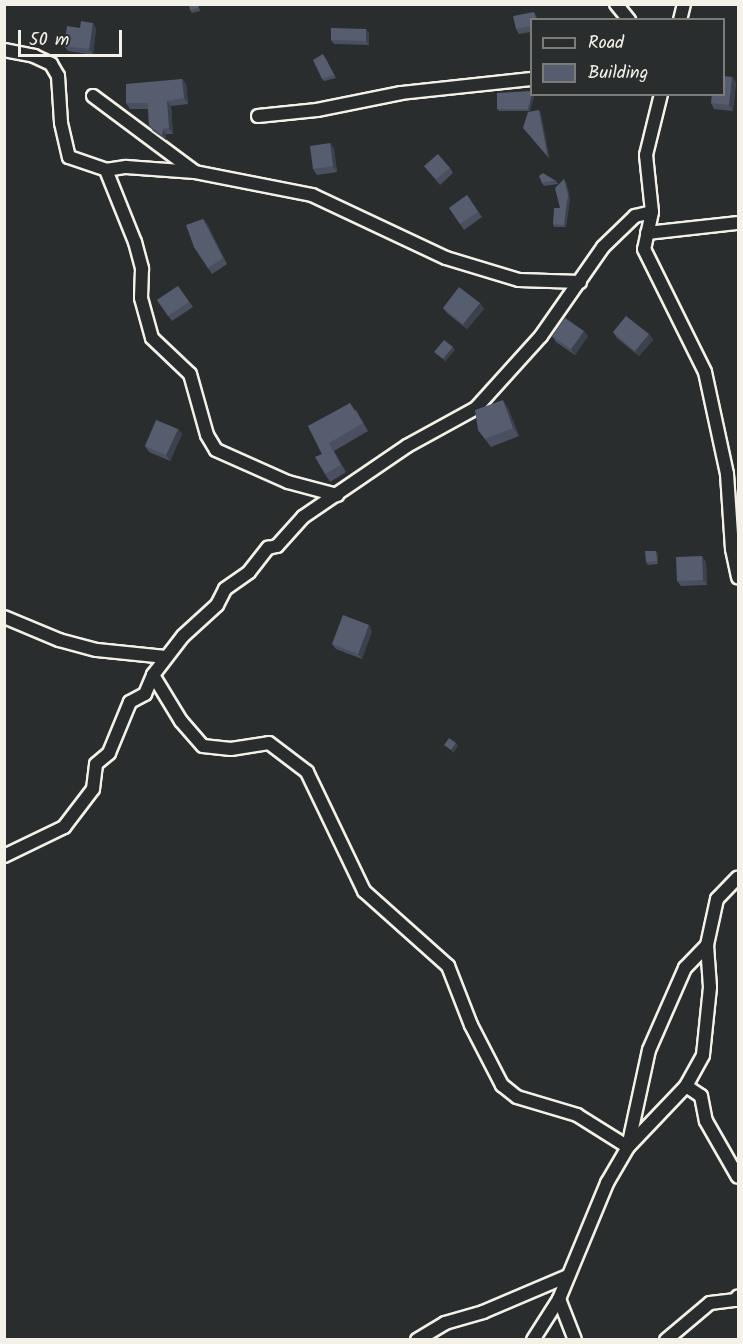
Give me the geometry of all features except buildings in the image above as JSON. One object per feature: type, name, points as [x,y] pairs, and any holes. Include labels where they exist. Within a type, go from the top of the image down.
[{"type":"street","points":[[616,4],[627,18]]},
{"type":"street","points":[[4,50],[34,56],[51,64],[58,76],[61,123],[69,158],[106,170],[126,167],[195,172],[312,195],[409,244],[519,280],[579,282]]},
{"type":"street","points":[[258,116],[317,110],[401,93],[530,79]]},
{"type":"street","points":[[93,96],[195,172]]},
{"type":"street","points":[[661,96],[646,155],[652,212],[644,249],[705,372],[727,474],[732,549],[738,577]]},
{"type":"street","points":[[106,170],[135,242],[142,270],[141,298],[152,338],[190,374],[207,435],[216,450],[288,482],[337,495]]},
{"type":"street","points":[[4,856],[64,827],[93,789],[96,764],[109,753],[130,702],[145,694],[153,675],[166,657],[218,605],[225,589],[249,572],[268,548],[277,546],[303,517],[407,446],[476,408],[528,352],[603,246],[635,216],[652,212]]},
{"type":"street","points":[[647,233],[738,224]]},
{"type":"street","points":[[4,617],[59,640],[97,650],[166,657]]},
{"type":"street","points":[[153,675],[181,721],[203,746],[231,749],[269,743],[307,772],[364,891],[384,911],[429,945],[447,966],[471,1026],[502,1085],[517,1097],[577,1115],[628,1147]]},
{"type":"street","points":[[532,1340],[559,1299],[607,1183],[628,1147],[686,1086],[703,1055],[710,987],[707,945],[717,899],[738,877]]},
{"type":"street","points":[[628,1147],[649,1050],[685,968],[707,945]]},
{"type":"street","points":[[686,1086],[701,1096],[706,1121],[738,1177]]},
{"type":"street","points":[[417,1340],[446,1323],[483,1312],[568,1276]]},
{"type":"street","points":[[666,1340],[710,1303],[736,1300],[738,1296]]},
{"type":"street","points":[[559,1299],[575,1340]]}]
